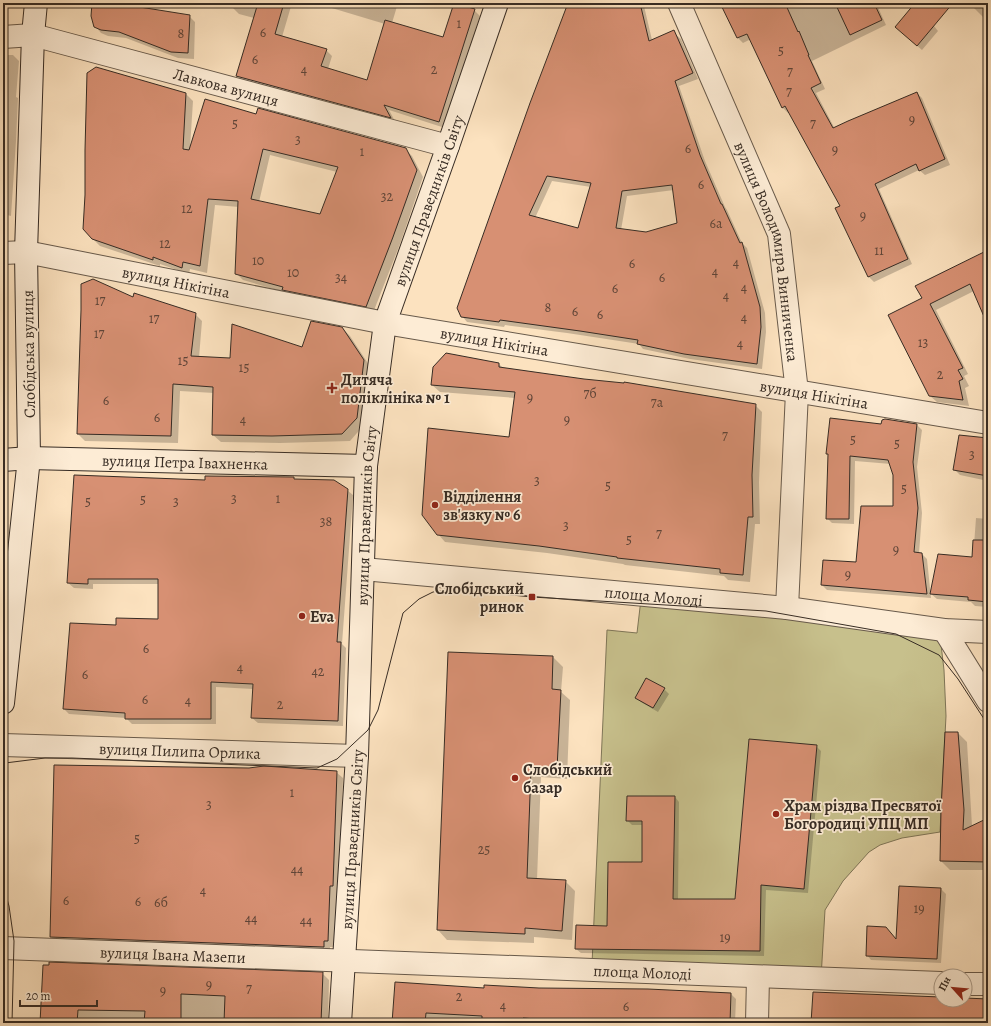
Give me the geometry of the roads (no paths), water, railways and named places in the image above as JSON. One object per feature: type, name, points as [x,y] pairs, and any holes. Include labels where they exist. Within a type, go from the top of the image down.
[{"type":"street","name":"Слобідська вулиця","points":[[3,703],[29,458],[26,252],[33,35],[36,3]]},
{"type":"street","name":"вулиця Праведників Світу","points":[[340,1023],[357,756],[366,466],[385,324],[497,3]]},
{"type":"street","name":"вулиця Володимира Винниченка","points":[[679,3],[778,234],[798,392],[787,608]]},
{"type":"street","name":"Лавкова вулиця","points":[[3,37],[33,35],[448,146]]},
{"type":"street","name":"вулиця Нікітіна","points":[[3,253],[26,252],[385,324],[988,423]]},
{"type":"street","name":"вулиця Петра Івахненка","points":[[3,460],[29,458],[366,466]]},
{"type":"street","name":"площа Молоді","points":[[363,569],[787,608],[944,630],[988,632]]},
{"type":"street","points":[[944,630],[988,701]]},
{"type":"street","name":"вулиця Пилипа Орлика","points":[[3,745],[357,756]]},
{"type":"street","name":"вулиця Івана Мазепи","points":[[3,948],[343,962]]},
{"type":"street","name":"площа Молоді","points":[[343,962],[933,983]]},
{"type":"street","points":[[757,1023],[758,977]]},
{"type":"street","points":[[973,984],[988,984]]},
{"type":"tram line","points":[[3,764],[45,758],[72,758],[317,768],[337,759],[368,730],[378,710],[403,613],[419,599],[433,592],[450,589],[532,597],[766,611],[896,634],[939,655],[958,679],[988,725]]},
{"type":"tram line","points":[[3,885],[9,906],[14,941],[12,1023]]},
{"type":"place","name":"Дитяча поліклініка № 1","points":[[332,388]]},
{"type":"place","name":"Відділення зв'язку № 6","points":[[435,505]]},
{"type":"place","name":"Слобідський ринок","points":[[532,597]]},
{"type":"place","name":"Eva","points":[[302,616]]},
{"type":"place","name":"Слобідський базар","points":[[515,778]]},
{"type":"place","name":"Храм різдва Пресвятої Богородиці УПЦ МП","points":[[776,814]]}]
